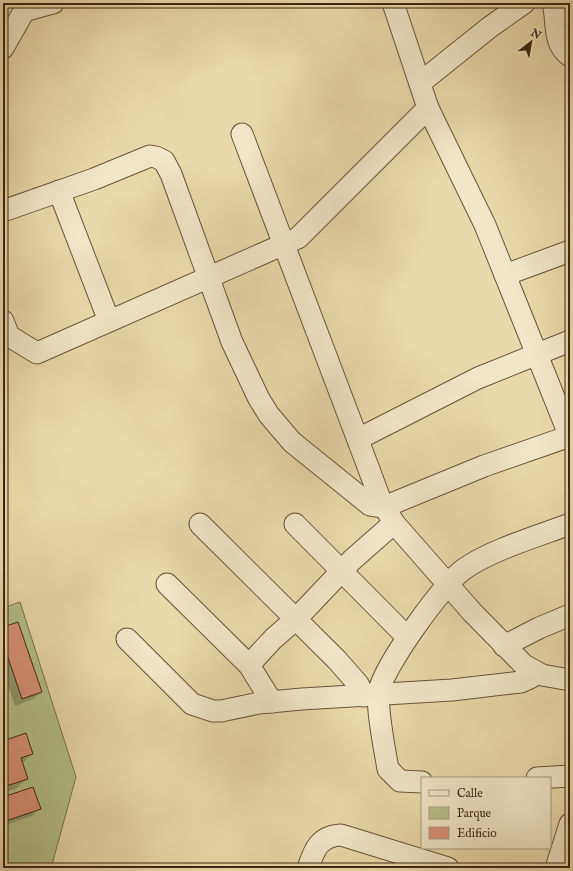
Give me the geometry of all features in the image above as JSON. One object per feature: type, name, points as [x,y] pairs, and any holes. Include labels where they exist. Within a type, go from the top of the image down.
[{"type":"street","points":[[3,48],[22,7],[53,3]]},
{"type":"street","points":[[249,665],[341,572],[389,515],[484,466],[570,436],[485,225],[428,108],[393,3]]},
{"type":"street","points":[[420,83],[490,27],[524,3]]},
{"type":"street","points":[[553,3],[558,42],[570,56]]},
{"type":"street","points":[[3,321],[9,336],[37,353],[298,238],[428,108]]},
{"type":"street","points":[[242,134],[358,439],[389,515],[447,585],[504,646],[524,665],[536,672],[552,678],[570,680]]},
{"type":"street","points":[[3,211],[150,156],[160,158],[171,174],[207,278],[232,342],[259,399],[269,415],[292,442],[342,484],[370,505],[389,515]]},
{"type":"street","points":[[59,191],[109,321]]},
{"type":"street","points":[[505,275],[570,250]]},
{"type":"street","points":[[358,439],[478,378],[537,353],[570,342]]},
{"type":"street","points":[[200,524],[297,618],[371,696],[388,769],[400,780],[421,782]]},
{"type":"street","points":[[295,524],[407,637]]},
{"type":"street","points":[[371,696],[384,679],[407,637],[447,585],[463,570],[471,564],[511,546],[570,524]]},
{"type":"street","points":[[167,584],[249,665],[272,702]]},
{"type":"street","points":[[504,646],[539,628],[570,615]]},
{"type":"street","points":[[127,639],[180,693],[199,708],[221,711],[272,702],[452,690],[521,682],[530,678],[536,672]]},
{"type":"street","points":[[551,777],[570,776]]},
{"type":"street","points":[[556,868],[570,824]]},
{"type":"street","points":[[308,868],[318,844],[329,837],[341,835],[440,862]]},
{"type":"green space","points":[[20,602],[76,777],[51,868],[3,868],[3,608]]},
{"type":"building","points":[[18,622],[42,692],[22,699],[3,643],[3,627]]},
{"type":"building","points":[[26,733],[33,754],[21,758],[28,779],[3,787],[3,741]]},
{"type":"building","points":[[33,787],[41,809],[3,822],[3,797]]}]
